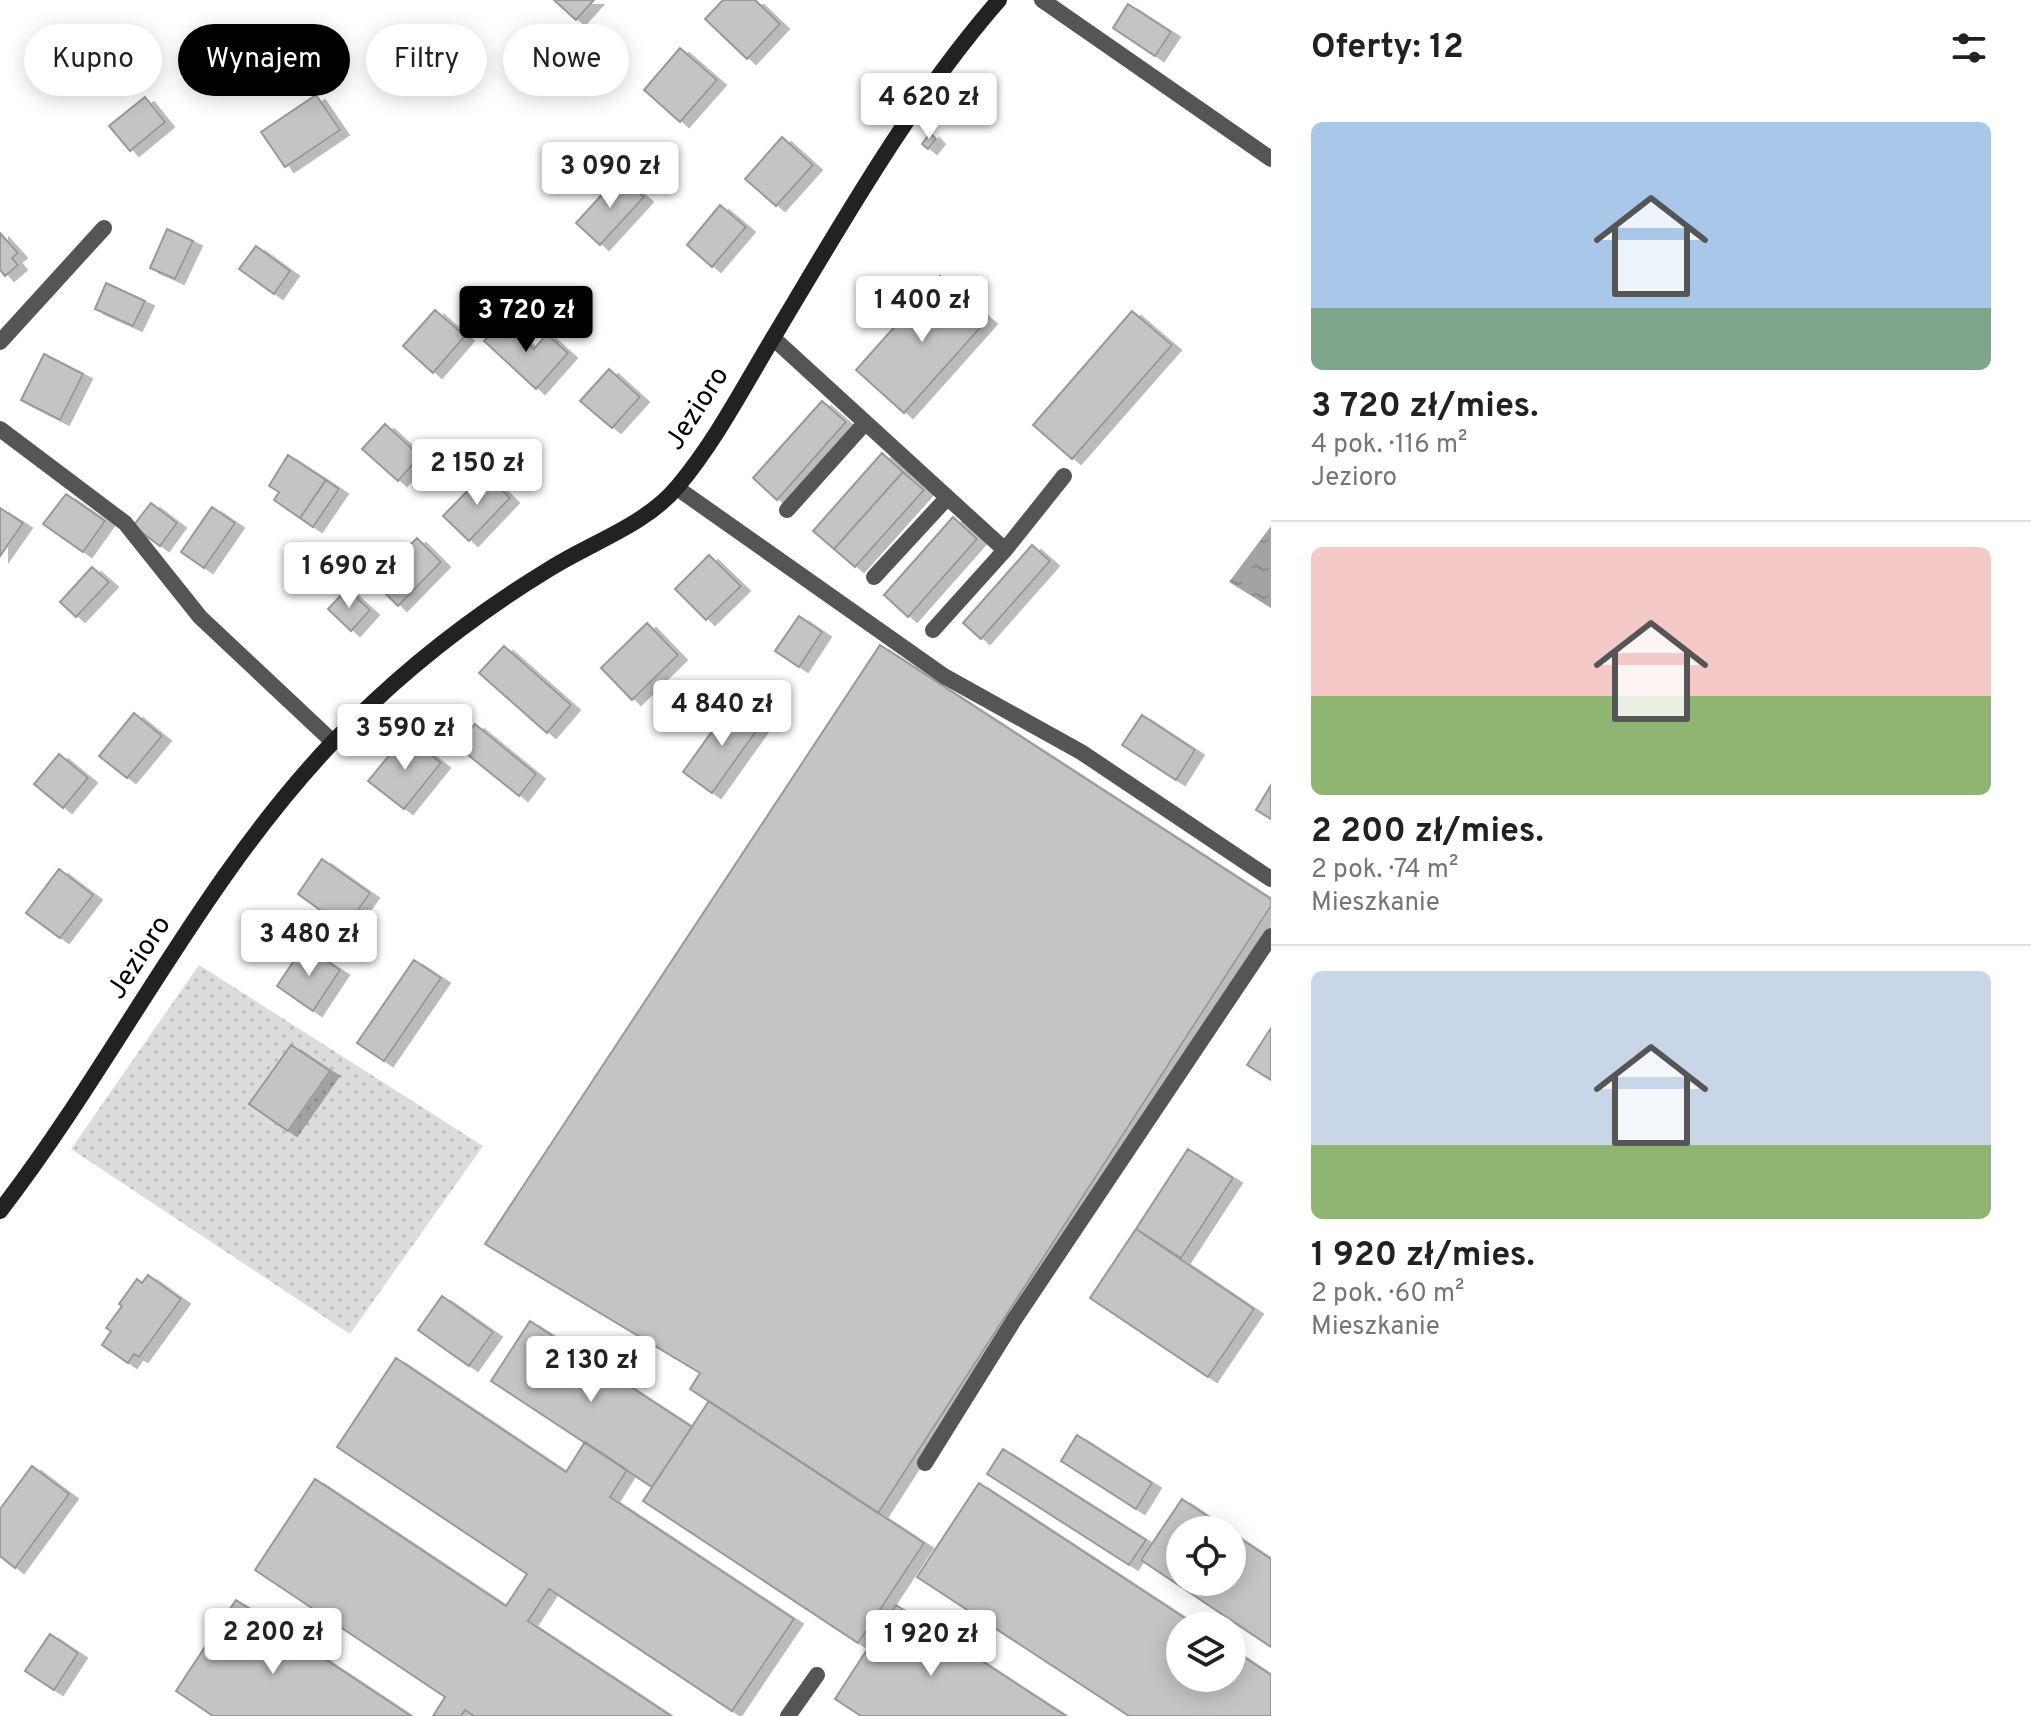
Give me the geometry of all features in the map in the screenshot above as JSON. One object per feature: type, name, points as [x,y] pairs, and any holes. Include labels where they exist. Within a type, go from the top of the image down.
[{"type":"street","name":"Jezioro","points":[[0,1211],[48,1148],[227,874],[278,805],[333,742],[457,630],[551,568],[646,514],[677,488],[733,407],[905,125],[957,48],[999,0]]},
{"type":"lane","points":[[1042,0],[1271,159]]},
{"type":"lane","points":[[0,342],[104,228]]},
{"type":"lane","points":[[773,338],[1005,550]]},
{"type":"lane","points":[[787,510],[865,423]]},
{"type":"lane","points":[[0,429],[125,523],[200,617],[333,742]]},
{"type":"lane","points":[[933,630],[1005,550],[1064,476]]},
{"type":"lane","points":[[677,488],[944,676],[1081,752],[1271,879]]},
{"type":"lane","points":[[874,577],[947,498]]},
{"type":"lane","points":[[925,1463],[1023,1307],[1271,936]]},
{"type":"lane","points":[[788,1716],[817,1675]]},
{"type":"shaded area","points":[[199,965],[483,1146],[350,1334],[71,1149]]},
{"type":"water","points":[[1271,526],[1271,608],[1229,582]]},
{"type":"building","points":[[554,0],[594,0],[576,20]]},
{"type":"building","points":[[723,0],[755,0],[780,24],[747,59],[705,19]]},
{"type":"building","points":[[1128,4],[1171,32],[1155,56],[1113,28]]},
{"type":"building","points":[[680,48],[717,80],[680,122],[644,90]]},
{"type":"building","points":[[315,96],[340,130],[285,167],[261,132]]},
{"type":"building","points":[[145,97],[165,122],[130,151],[109,126]]},
{"type":"building","points":[[930,133],[936,139],[928,149],[922,144]]},
{"type":"building","points":[[782,137],[813,165],[776,206],[745,179]]},
{"type":"building","points":[[620,175],[644,197],[600,245],[576,223]]},
{"type":"building","points":[[720,205],[746,227],[712,267],[687,245]]},
{"type":"building","points":[[167,229],[193,241],[175,279],[150,268]]},
{"type":"building","points":[[0,233],[18,253],[12,258],[18,265],[5,276],[0,270]]},
{"type":"building","points":[[256,246],[290,271],[274,294],[239,269]]},
{"type":"building","points":[[940,276],[988,319],[904,413],[856,370]]},
{"type":"building","points":[[106,283],[145,301],[133,326],[95,309]]},
{"type":"building","points":[[435,310],[465,336],[433,373],[403,346]]},
{"type":"building","points":[[1132,311],[1172,345],[1072,459],[1033,425]]},
{"type":"building","points":[[503,320],[534,349],[547,334],[568,353],[536,389],[484,341]]},
{"type":"building","points":[[44,354],[83,374],[60,420],[21,400]]},
{"type":"building","points":[[609,369],[640,397],[612,428],[580,401]]},
{"type":"building","points":[[822,401],[846,422],[777,500],[753,478]]},
{"type":"building","points":[[385,424],[420,456],[398,481],[362,449]]},
{"type":"building","points":[[882,453],[903,472],[834,549],[813,531]]},
{"type":"building","points":[[288,455],[326,480],[300,518],[274,500],[279,492],[269,486]]},
{"type":"building","points":[[903,472],[924,490],[855,567],[834,549]]},
{"type":"building","points":[[485,473],[510,498],[469,541],[443,516]]},
{"type":"building","points":[[326,480],[339,489],[313,527],[300,518]]},
{"type":"building","points":[[66,494],[105,521],[83,552],[43,524]]},
{"type":"building","points":[[151,503],[177,523],[160,546],[133,526]]},
{"type":"building","points":[[212,507],[235,523],[204,568],[181,552]]},
{"type":"building","points":[[0,508],[23,523],[0,556]]},
{"type":"building","points":[[953,517],[977,539],[908,617],[884,595]]},
{"type":"building","points":[[417,538],[441,562],[398,606],[374,582]]},
{"type":"building","points":[[1032,545],[1050,561],[981,639],[963,623]]},
{"type":"building","points":[[709,555],[741,586],[706,620],[675,589]]},
{"type":"building","points":[[92,567],[109,582],[76,617],[60,602]]},
{"type":"building","points":[[347,589],[370,610],[351,631],[328,609]]},
{"type":"building","points":[[799,616],[822,632],[799,667],[775,651]]},
{"type":"building","points":[[647,623],[678,655],[632,700],[601,668]]},
{"type":"building","points":[[880,645],[1271,899],[1271,906],[878,1513],[690,1389],[700,1373],[485,1244]]},
{"type":"building","points":[[504,646],[571,705],[547,733],[479,673]]},
{"type":"building","points":[[733,702],[762,723],[712,793],[683,772]]},
{"type":"building","points":[[134,713],[162,736],[127,778],[99,756]]},
{"type":"building","points":[[1142,715],[1195,750],[1176,780],[1122,745]]},
{"type":"building","points":[[475,724],[536,774],[519,796],[457,746]]},
{"type":"building","points":[[406,735],[441,763],[404,809],[368,781]]},
{"type":"building","points":[[59,754],[88,778],[63,808],[34,784]]},
{"type":"building","points":[[1271,785],[1271,819],[1256,810]]},
{"type":"building","points":[[322,859],[370,893],[345,928],[298,894]]},
{"type":"building","points":[[59,869],[93,895],[60,938],[26,913]]},
{"type":"building","points":[[304,946],[340,970],[313,1011],[277,986]]},
{"type":"building","points":[[414,960],[441,978],[384,1061],[357,1043]]},
{"type":"building","points":[[1271,1028],[1271,1080],[1247,1065]]},
{"type":"building","points":[[291,1045],[330,1071],[288,1131],[249,1104]]},
{"type":"building","points":[[1188,1149],[1233,1178],[1181,1258],[1136,1229]]},
{"type":"building","points":[[1136,1229],[1254,1309],[1208,1377],[1090,1298]]},
{"type":"building","points":[[148,1275],[181,1299],[139,1357],[134,1354],[128,1363],[102,1345],[111,1331],[106,1328],[122,1306],[119,1304],[137,1279],[142,1283]]},
{"type":"building","points":[[442,1296],[493,1332],[469,1366],[418,1330]]},
{"type":"building","points":[[530,1321],[692,1427],[652,1487],[491,1381]]},
{"type":"building","points":[[396,1358],[566,1472],[585,1442],[627,1470],[610,1497],[794,1619],[732,1711],[549,1589],[528,1621],[671,1716],[474,1716],[465,1710],[461,1716],[433,1716],[445,1697],[255,1570],[315,1479],[506,1606],[527,1574],[337,1447]]},
{"type":"building","points":[[709,1401],[924,1543],[858,1643],[643,1501]]},
{"type":"building","points":[[1077,1435],[1152,1483],[1136,1509],[1061,1461]]},
{"type":"building","points":[[1003,1449],[1146,1540],[1129,1565],[987,1474]]},
{"type":"building","points":[[32,1466],[69,1494],[15,1568],[0,1556],[0,1509]]},
{"type":"building","points":[[979,1483],[1176,1612],[1166,1612],[1166,1692],[1246,1692],[1246,1658],[1271,1675],[1271,1716],[1129,1716],[917,1577]]},
{"type":"building","points":[[1182,1499],[1207,1516],[1171,1516]]},
{"type":"building","points":[[1166,1523],[1166,1577],[1141,1560]]},
{"type":"building","points":[[1246,1542],[1271,1559],[1271,1647],[1246,1630],[1246,1612],[1219,1612],[1195,1596],[1246,1596]]},
{"type":"building","points":[[236,1600],[411,1716],[213,1716],[176,1691]]},
{"type":"building","points":[[896,1605],[1066,1716],[861,1716],[835,1699]]},
{"type":"building","points":[[50,1634],[78,1653],[54,1690],[25,1671]]}]
